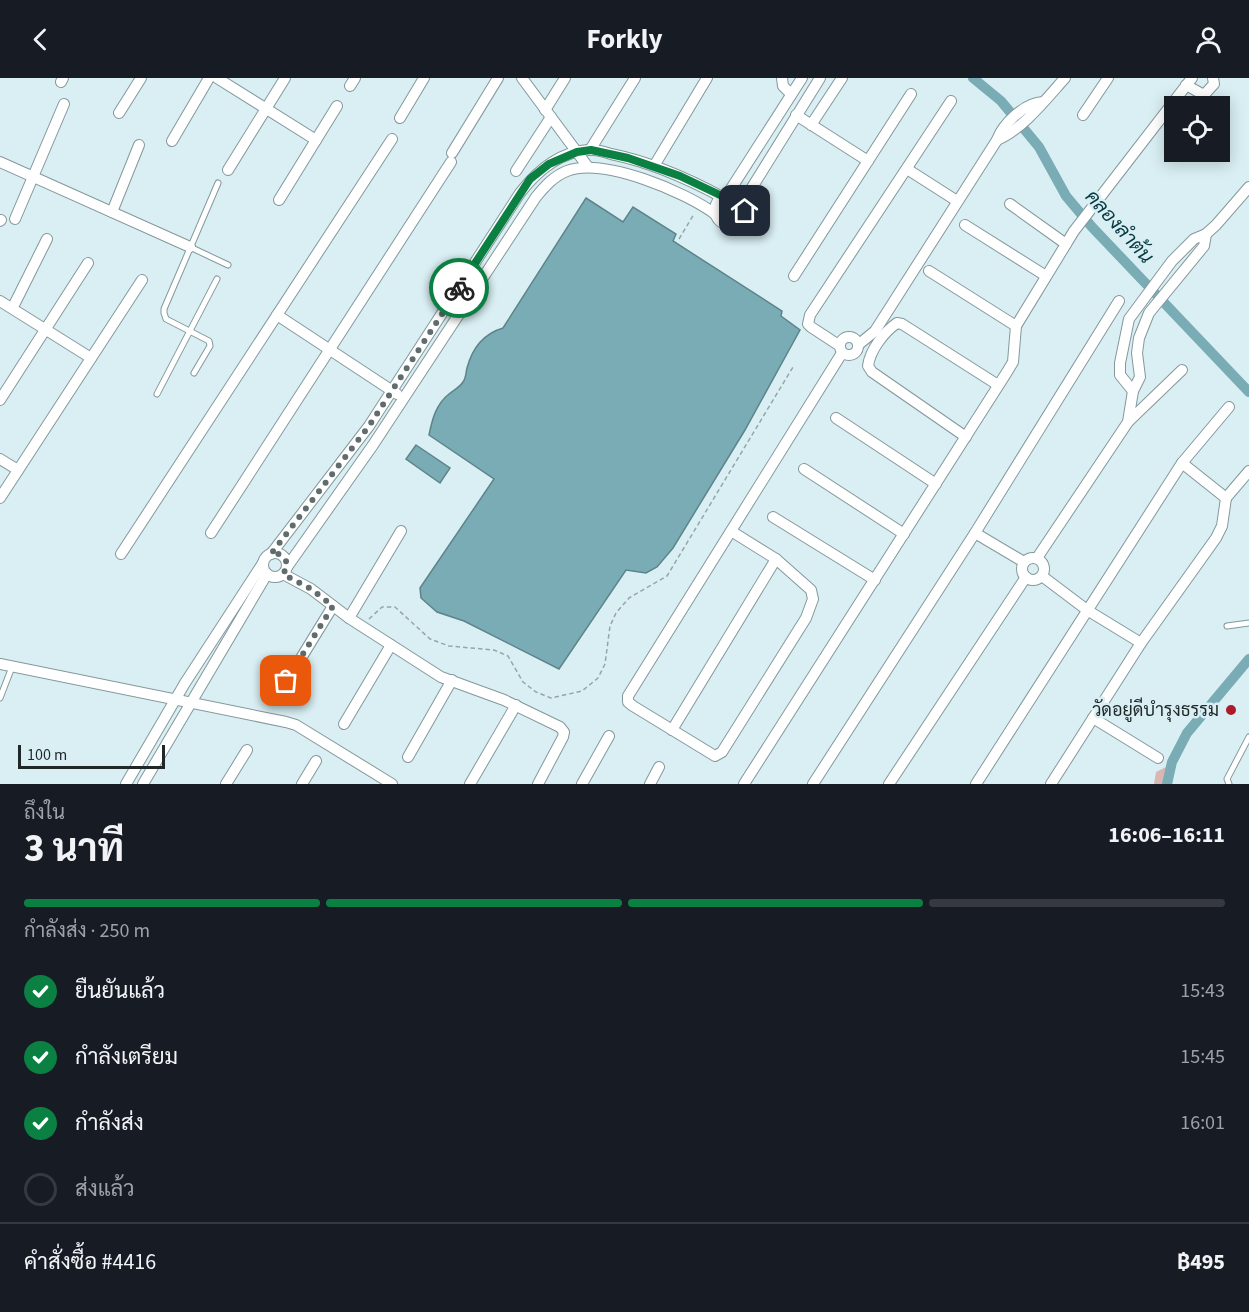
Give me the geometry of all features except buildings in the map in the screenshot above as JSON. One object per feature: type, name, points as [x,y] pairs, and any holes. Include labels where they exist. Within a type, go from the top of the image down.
[{"type":"street","points":[[119,113],[141,78]]},
{"type":"street","points":[[172,141],[209,78]]},
{"type":"street","points":[[217,78],[316,140]]},
{"type":"street","points":[[228,170],[285,78]]},
{"type":"street","points":[[400,118],[424,78]]},
{"type":"street","points":[[211,532],[452,157],[498,78]]},
{"type":"street","points":[[522,78],[588,167]]},
{"type":"street","points":[[516,171],[565,78]]},
{"type":"street","points":[[591,150],[635,78]]},
{"type":"street","points":[[654,166],[707,78]]},
{"type":"street","points":[[782,78],[783,86],[791,94]]},
{"type":"street","points":[[715,214],[715,207],[725,196],[802,78]]},
{"type":"street","points":[[743,202],[820,78]]},
{"type":"street","points":[[811,125],[842,78]]},
{"type":"street","points":[[732,531],[776,559],[811,590],[813,599],[806,618],[722,752],[715,756],[633,706],[628,702],[628,696],[732,531],[841,350],[842,339],[848,336],[855,339],[858,345],[875,331],[1001,135],[1042,102],[1065,78]]},
{"type":"street","points":[[1083,115],[1108,78]]},
{"type":"street","points":[[744,784],[1013,362],[1016,326],[1074,231],[1189,82],[1204,94],[1214,84],[1213,78]]},
{"type":"street","points":[[794,276],[911,94]]},
{"type":"street","points":[[841,350],[808,324],[810,315],[951,101]]},
{"type":"street","points":[[15,219],[64,104]]},
{"type":"street","points":[[279,200],[337,106]]},
{"type":"street","points":[[796,115],[868,161]]},
{"type":"street","points":[[121,554],[392,139]]},
{"type":"street","points":[[112,212],[139,145]]},
{"type":"street","points":[[126,784],[176,699],[263,563],[369,426],[530,179],[549,164],[577,152],[591,150],[654,166],[725,196],[736,196],[743,202],[745,211],[737,223],[724,224],[701,203],[646,180],[588,167],[567,171],[554,178],[545,186],[405,398],[285,570],[275,577],[267,574],[263,563]]},
{"type":"street","points":[[0,162],[190,247]]},
{"type":"street","points":[[907,169],[957,201]]},
{"type":"street","points":[[1133,391],[1120,375],[1124,336],[1129,319],[1172,261],[1194,239],[1206,234],[1216,225],[1249,187]]},
{"type":"street","points":[[1010,204],[1066,244]]},
{"type":"street","points":[[964,225],[1046,276]]},
{"type":"street","points":[[1128,422],[1133,391],[1140,377],[1137,353],[1139,338],[1149,313],[1204,246],[1206,234]]},
{"type":"street","points":[[12,307],[47,239]]},
{"type":"street","points":[[1172,261],[1183,271]]},
{"type":"street","points":[[0,400],[88,263]]},
{"type":"street","points":[[929,271],[1016,326]]},
{"type":"street","points":[[466,277],[478,285]]},
{"type":"street","points":[[0,498],[142,280]]},
{"type":"street","points":[[0,301],[91,358]]},
{"type":"street","points":[[813,784],[975,533],[1119,301]]},
{"type":"street","points":[[277,315],[329,351],[405,398]]},
{"type":"street","points":[[966,437],[872,372],[868,366],[869,358],[888,329],[897,323],[902,324],[998,386]]},
{"type":"street","points":[[1124,336],[1139,338]]},
{"type":"street","points":[[1037,558],[1128,422],[1182,370]]},
{"type":"street","points":[[976,784],[1182,463],[1229,407]]},
{"type":"street","points":[[836,418],[936,484]]},
{"type":"street","points":[[0,459],[18,470]]},
{"type":"street","points":[[1182,463],[1226,498]]},
{"type":"street","points":[[804,470],[904,534]]},
{"type":"street","points":[[1052,784],[1141,643],[1216,538],[1222,526],[1226,498],[1249,471]]},
{"type":"street","points":[[773,517],[875,580]]},
{"type":"street","points":[[349,618],[401,531]]},
{"type":"street","points":[[975,533],[1024,562]]},
{"type":"street","points":[[271,554],[283,556],[285,570],[349,618],[441,677],[516,705],[560,727],[564,732],[538,784]]},
{"type":"street","points":[[1030,558],[1041,560],[1045,568],[1042,576],[1034,580],[1026,577],[1022,570],[1024,562],[1030,558]]},
{"type":"street","points":[[672,730],[776,559]]},
{"type":"street","points":[[142,784],[267,574]]},
{"type":"street","points":[[1042,576],[1087,610],[1141,643]]},
{"type":"street","points":[[890,784],[1026,577]]},
{"type":"street","points":[[286,681],[333,606]]},
{"type":"street","points":[[344,724],[392,645]]},
{"type":"street","points":[[0,664],[286,722],[392,784]]},
{"type":"street","points":[[408,757],[452,680]]},
{"type":"street","points":[[470,784],[516,705]]},
{"type":"street","points":[[1093,718],[1158,758]]},
{"type":"street","points":[[582,784],[609,736]]},
{"type":"street","points":[[226,784],[247,750]]},
{"type":"street","points":[[302,784],[316,760]]},
{"type":"street","points":[[650,784],[659,767]]},
{"type":"lane","points":[[194,373],[210,343],[207,339],[166,319],[164,314],[190,247],[219,183]]},
{"type":"lane","points":[[190,247],[228,265]]},
{"type":"lane","points":[[157,394],[217,279]]},
{"type":"lane","points":[[1227,626],[1249,623]]},
{"type":"lane","points":[[0,697],[12,667]]},
{"type":"lane","points":[[1229,784],[1227,779],[1249,737]]},
{"type":"path","points":[[679,239],[701,203]]},
{"type":"path","points":[[361,626],[382,607],[395,607],[430,639],[449,646],[494,650],[508,656],[523,682],[536,692],[551,698],[582,691],[598,678],[605,664],[610,626],[616,613],[629,598],[667,576],[793,368]]},
{"type":"shaded area","points":[[1176,762],[1172,784],[1154,784],[1156,772]]},
{"type":"water","points":[[586,198],[623,222],[633,207],[676,234],[673,241],[782,311],[781,316],[800,330],[745,430],[673,548],[657,567],[646,573],[626,570],[559,669],[464,621],[437,612],[421,598],[420,588],[494,479],[429,435],[435,413],[445,398],[463,382],[469,361],[479,343],[490,334],[503,328]]},
{"type":"water","points":[[416,445],[450,468],[440,483],[406,459]]},
{"type":"waterway","name":"คลองลำต้น","points":[[973,78],[1001,101],[1039,147],[1066,196],[1092,227],[1249,392]]},
{"type":"waterway","points":[[1167,784],[1172,762],[1187,733],[1249,659]]},
{"type":"way so far","points":[[286,681],[333,606],[311,589],[283,574],[287,567],[285,559],[279,554],[271,554],[369,426],[459,288]]},
{"type":"place","name":"วัดอยู่ดีบำรุงธรรม","points":[[1231,710]]},
{"type":"route","points":[[459,288],[530,179],[549,164],[577,152],[591,150],[654,166],[722,196],[736,196],[743,202],[745,211]]}]
